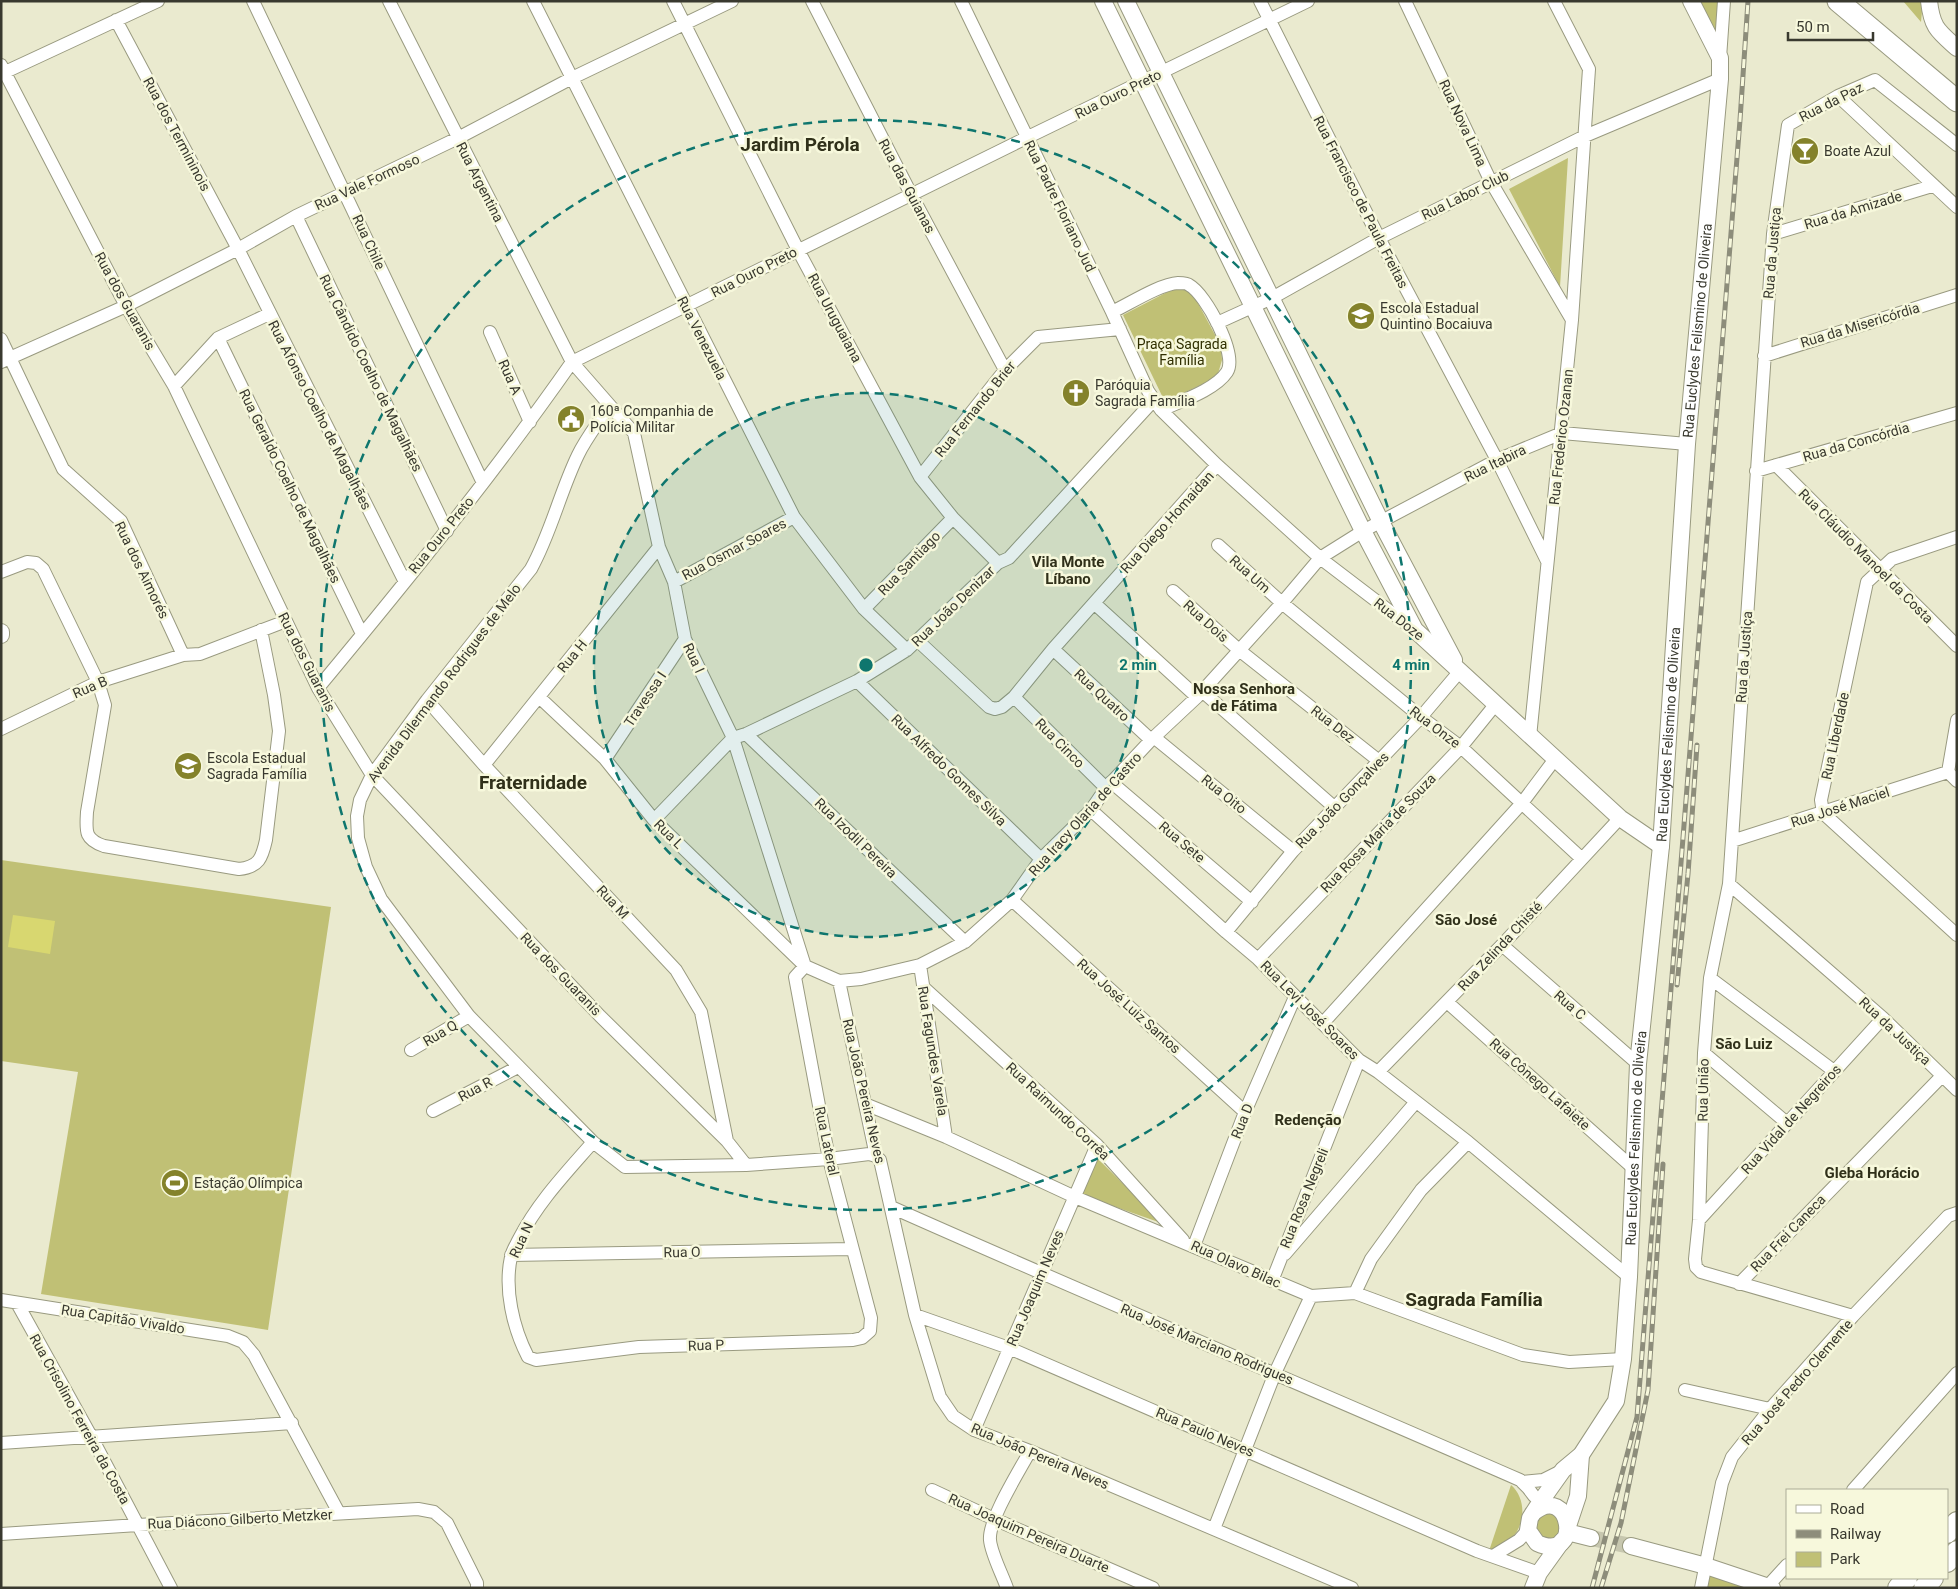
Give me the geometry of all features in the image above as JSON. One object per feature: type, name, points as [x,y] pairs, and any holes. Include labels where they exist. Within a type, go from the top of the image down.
[{"type":"highway","points":[[1838,1],[1957,102]]},
{"type":"main road","points":[[1948,1532],[1957,1522]]},
{"type":"main road","points":[[1948,1561],[1957,1551]]},
{"type":"street","points":[[2,71],[158,1]]},
{"type":"street","name":"Rua Chile","points":[[253,1],[483,483]]},
{"type":"street","name":"Rua Argentina","points":[[389,1],[572,362]]},
{"type":"street","name":"Rua Venezuela","points":[[533,1],[794,517],[864,609],[908,650]]},
{"type":"street","name":"Rua Uruguaiana","points":[[673,1],[798,250],[920,477],[953,518],[998,563]]},
{"type":"street","name":"Rua Vale Formoso","points":[[6,360],[126,306],[238,249],[296,216],[458,138],[572,78],[732,1]]},
{"type":"street","name":"Rua das Guianas","points":[[812,1],[911,194],[1005,370]]},
{"type":"street","name":"Rua Padre Floriano Jud","points":[[961,1],[1112,312],[1148,391],[1158,405]]},
{"type":"street","points":[[1103,1],[1363,531],[1415,630]]},
{"type":"street","points":[[1126,1],[1160,74],[1381,522],[1460,671]]},
{"type":"street","name":"Rua Francisco de Paula Freitas","points":[[1260,1],[1379,238],[1497,460],[1548,561]]},
{"type":"street","name":"Rua Ouro Preto","points":[[318,688],[404,580],[447,530],[530,422],[572,362],[911,194],[1308,1]]},
{"type":"street","name":"Rua Nova Lima","points":[[1404,1],[1491,182],[1572,320]]},
{"type":"street","name":"Rua Frederico Ozanan","points":[[1530,737],[1572,320],[1589,69],[1554,1]]},
{"type":"street","points":[[1691,1],[1720,58]]},
{"type":"street","name":"Rua Euclydes Felismino de Oliveira","points":[[1543,1507],[1563,1470],[1581,1455],[1616,1401],[1623,1359],[1629,1277],[1632,1167],[1638,1064],[1661,846],[1687,444],[1720,80],[1724,1]]},
{"type":"street","points":[[1929,1],[1932,22],[1938,31],[1957,48]]},
{"type":"street","name":"Rua dos Termininois","points":[[116,20],[238,249]]},
{"type":"street","name":"Rua dos Guaranis","points":[[2,71],[126,306],[174,386],[318,688],[372,775],[600,1016],[727,1141],[746,1165]]},
{"type":"street","name":"Rua Labor Club","points":[[1217,323],[1272,298],[1379,238],[1585,136],[1720,80]]},
{"type":"street","name":"Rua da Paz","points":[[1788,125],[1838,96],[1875,80],[1957,145]]},
{"type":"street","points":[[1838,96],[1932,186],[1957,206]]},
{"type":"street","name":"Rua da Justiça","points":[[1788,125],[1773,234],[1729,884],[1883,1018],[1957,1090]]},
{"type":"street","name":"Rua da Amizade","points":[[1773,234],[1932,186]]},
{"type":"street","name":"Rua Cândido Coelho de Magalhães","points":[[296,216],[447,530]]},
{"type":"street","name":"Rua Afonso Coelho de Magalhães","points":[[238,249],[404,580]]},
{"type":"street","points":[[1112,312],[1167,285],[1179,283],[1188,284],[1196,290],[1217,323],[1228,350],[1230,362],[1228,371],[1220,381],[1210,387],[1158,405]]},
{"type":"street","name":"Rua da Misericórdia","points":[[1764,356],[1957,295]]},
{"type":"street","points":[[174,386],[218,338],[269,314]]},
{"type":"street","name":"Rua Fernando Brier","points":[[920,477],[1005,370],[1038,337],[1120,329]]},
{"type":"street","name":"Rua A","points":[[490,332],[530,422]]},
{"type":"street","name":"Rua Geraldo Coelho de Magalhães","points":[[218,338],[362,634]]},
{"type":"street","name":"Rua dos Aimorés","points":[[1,339],[6,360],[63,469],[121,521],[183,655]]},
{"type":"street","name":"Rua I","points":[[572,362],[634,434],[658,548],[674,582],[685,638],[733,738],[805,966]]},
{"type":"street","name":"Rua Doze","points":[[1158,405],[1217,465],[1320,558],[1415,630],[1620,818],[1661,846]]},
{"type":"street","name":"Rua João Denizar","points":[[733,738],[746,734],[857,681],[908,650],[998,563],[1009,558],[1158,405]]},
{"type":"street","name":"Avenida Dilermando Rodrigues de Melo","points":[[609,406],[578,454],[564,486],[544,546],[531,569],[427,700],[372,775],[360,800],[357,816],[358,838],[366,867],[381,899],[469,1016],[593,1142],[625,1167],[746,1165],[870,1154],[876,1156]]},
{"type":"street","name":"Rua da Concórdia","points":[[1756,471],[1957,413]]},
{"type":"street","name":"Rua Itabira","points":[[1320,558],[1363,531],[1497,460],[1562,433],[1687,444]]},
{"type":"street","name":"Rua Diego Homaidan","points":[[917,640],[989,707],[995,709],[1002,707],[1014,697],[1053,649],[1217,465]]},
{"type":"street","name":"Rua Cláudio Manoel da Costa","points":[[1776,465],[1957,646]]},
{"type":"street","name":"Rua Osmar Soares","points":[[674,582],[794,517]]},
{"type":"street","name":"Rua Santiago","points":[[864,609],[953,518]]},
{"type":"street","name":"Rua Liberdade","points":[[1823,812],[1821,800],[1867,582],[1892,559],[1957,537]]},
{"type":"street","name":"Rua Um","points":[[1218,545],[1282,604]]},
{"type":"street","name":"Rua H","points":[[484,765],[658,548]]},
{"type":"street","name":"Rua Iracy Olaria de Castro","points":[[805,966],[839,981],[861,979],[920,965],[965,942],[1012,900],[1042,859],[1091,810],[1109,785],[1153,739],[1200,694],[1282,604],[1320,558]]},
{"type":"street","points":[[1,572],[27,562],[36,562],[43,569],[98,682],[105,705],[86,826],[88,837],[93,842],[104,846],[239,869],[258,863],[263,854],[279,731],[273,687],[261,630]]},
{"type":"street","name":"Rua Dois","points":[[1173,591],[1239,650]]},
{"type":"street","points":[[1094,603],[1334,807]]},
{"type":"street","name":"Rua Onze","points":[[1282,604],[1421,717],[1461,747],[1581,858]]},
{"type":"street","name":"Rua B","points":[[1,729],[98,682],[183,655],[200,654],[286,621]]},
{"type":"street","name":"Travessa I","points":[[605,758],[685,638]]},
{"type":"street","name":"Rua Quatro","points":[[1053,649],[1153,739]]},
{"type":"street","name":"Rua Dez","points":[[1239,650],[1379,761]]},
{"type":"street","name":"Rua João Gonçalves","points":[[1226,932],[1293,851],[1421,717],[1460,671]]},
{"type":"street","name":"Rua Alfredo Gomes Silva","points":[[857,681],[1042,859]]},
{"type":"street","name":"Rua L","points":[[539,697],[605,758],[654,820],[805,966]]},
{"type":"street","name":"Rua Cinco","points":[[1014,697],[1109,785]]},
{"type":"street","name":"Rua M","points":[[427,700],[484,765],[676,970],[701,1012],[727,1141]]},
{"type":"street","name":"Rua Rosa Maria de Souza","points":[[1258,958],[1461,747],[1495,705]]},
{"type":"street","points":[[1952,777],[1957,720]]},
{"type":"street","name":"Rua Izodil Pereira","points":[[746,734],[965,942]]},
{"type":"street","points":[[654,820],[733,738]]},
{"type":"street","name":"Rua Oito","points":[[1153,739],[1293,851]]},
{"type":"street","points":[[1323,1023],[1522,803],[1555,759]]},
{"type":"street","name":"Rua José Maciel","points":[[1732,841],[1823,812],[1952,777]]},
{"type":"street","name":"Rua Sete","points":[[1109,785],[1252,902]]},
{"type":"street","name":"Rua Levi José Soares","points":[[1091,810],[1226,932],[1258,958],[1359,1060],[1378,1072],[1415,1103],[1468,1142],[1629,1277]]},
{"type":"street","points":[[1823,812],[1957,935]]},
{"type":"street","name":"Rua Zelinda Chisté","points":[[1378,1072],[1502,945],[1620,818]]},
{"type":"street","name":"Rua União","points":[[1729,884],[1710,978],[1704,1052],[1700,1220],[1695,1259],[1696,1267],[1701,1272],[1739,1284]]},
{"type":"street","name":"Rua José Luiz Santos","points":[[1012,900],[1245,1112]]},
{"type":"street","name":"Rua C","points":[[1502,945],[1638,1064]]},
{"type":"street","name":"Rua Fagundes Varela","points":[[920,965],[946,1137]]},
{"type":"street","name":"Rua Lateral","points":[[805,966],[795,977],[829,1159],[871,1318]]},
{"type":"street","points":[[1710,978],[1834,1071]]},
{"type":"street","name":"Rua João Pereira Neves","points":[[839,981],[864,1104],[876,1156],[880,1160],[891,1206],[914,1314],[940,1397],[953,1416],[974,1430],[1030,1451],[1352,1588]]},
{"type":"street","name":"Rua Raimundo Corrêa","points":[[924,987],[1097,1145],[1190,1244]]},
{"type":"street","name":"Rua D","points":[[1190,1244],[1295,997]]},
{"type":"street","name":"Rua Cônego Lafaiete","points":[[1447,1002],[1632,1167]]},
{"type":"street","name":"Rua Q","points":[[411,1050],[469,1016]]},
{"type":"street","name":"Rua Vidal de Negreiros","points":[[1700,1220],[1883,1018]]},
{"type":"street","points":[[1704,1052],[1787,1123]]},
{"type":"street","name":"Rua Rosa Negreli","points":[[1272,1281],[1278,1261],[1359,1060]]},
{"type":"street","name":"Rua R","points":[[433,1111],[518,1067]]},
{"type":"street","name":"Rua Frei Caneca","points":[[1739,1284],[1942,1076]]},
{"type":"street","points":[[1278,1261],[1415,1103]]},
{"type":"street","name":"Rua Olavo Bilac","points":[[864,1104],[946,1137],[1075,1197],[1310,1296],[1355,1293],[1523,1355],[1568,1362],[1623,1359]]},
{"type":"street","name":"Rua N","points":[[528,1357],[516,1329],[512,1306],[509,1282],[511,1255],[523,1231],[548,1192],[593,1142]]},
{"type":"street","points":[[1355,1293],[1371,1259],[1421,1190],[1468,1142]]},
{"type":"street","name":"Rua Joaquim Neves","points":[[974,1430],[1097,1145]]},
{"type":"street","name":"Rua José Marciano Rodrigues","points":[[891,1206],[1041,1274],[1275,1373],[1526,1485]]},
{"type":"street","name":"Rua José Pedro Clemente","points":[[1701,1588],[1722,1483],[1732,1457],[1770,1409],[1853,1316],[1948,1216],[1957,1213]]},
{"type":"street","name":"Rua O","points":[[511,1255],[852,1249]]},
{"type":"street","points":[[1739,1284],[1853,1316]]},
{"type":"street","points":[[1214,1529],[1275,1373],[1310,1296]]},
{"type":"street","name":"Rua Capitão Vivaldo","points":[[1,1300],[228,1336],[243,1342],[254,1355],[292,1423]]},
{"type":"street","name":"Rua Crisolino Ferreira da Costa","points":[[17,1303],[92,1438],[171,1588]]},
{"type":"street","name":"Rua Paulo Neves","points":[[914,1314],[1009,1348],[1493,1556],[1536,1580]]},
{"type":"street","name":"Rua P","points":[[528,1357],[536,1360],[639,1348],[853,1340],[862,1338],[870,1331],[871,1318]]},
{"type":"street","points":[[1854,1489],[1957,1373]]},
{"type":"street","points":[[1684,1390],[1770,1409]]},
{"type":"street","points":[[1,1443],[292,1423],[339,1513]]},
{"type":"street","points":[[1007,1588],[990,1542],[990,1532],[994,1519],[1030,1451]]},
{"type":"street","name":"Rua Euclydes Felismino de Oliveira","points":[[1536,1580],[1567,1532],[1578,1496],[1581,1455]]},
{"type":"street","points":[[1530,1534],[1537,1543],[1550,1546],[1556,1544],[1567,1532],[1565,1515],[1533,1503],[1526,1485],[1543,1480],[1563,1470]]},
{"type":"street","name":"Rua Joaquim Pereira Duarte","points":[[932,1490],[1153,1588]]},
{"type":"street","points":[[1536,1580],[1530,1534],[1530,1518],[1543,1507]]},
{"type":"street","name":"Rua Diácono Gilberto Metzker","points":[[1,1534],[138,1524],[418,1509],[434,1512],[447,1523],[477,1583],[477,1588]]},
{"type":"street","points":[[1567,1532],[1591,1538]]},
{"type":"street","points":[[1493,1556],[1530,1534]]},
{"type":"street","points":[[1631,1546],[1706,1566],[1769,1587],[1786,1566]]},
{"type":"green space","points":[[1696,1],[1719,1],[1716,42]]},
{"type":"green space","points":[[1903,1],[1923,1],[1921,22]]},
{"type":"green space","points":[[1568,158],[1560,287],[1509,189]]},
{"type":"green space","name":"Praça Sagrada Família","points":[[1175,288],[1183,289],[1193,294],[1221,346],[1222,360],[1217,377],[1165,402],[1123,315]]},
{"type":"green space","name":"Estação Olímpica","points":[[1,860],[331,907],[268,1330],[41,1294],[78,1072],[1,1061]]},
{"type":"green space","points":[[1096,1157],[1164,1224],[1079,1194]]},
{"type":"green space","points":[[1511,1485],[1516,1490],[1522,1504],[1520,1525],[1510,1540],[1489,1551]]},
{"type":"green space","points":[[1552,1512],[1562,1522],[1557,1538],[1539,1538],[1534,1520]]},
{"type":"green space","points":[[1706,1574],[1755,1588],[1704,1588]]},
{"type":"shaded area","points":[[13,915],[55,921],[50,954],[8,947]]},
{"type":"tunnel","points":[[1591,1538],[1631,1546]]},
{"type":"railway","points":[[1592,1588],[1637,1417],[1748,1]]},
{"type":"railway","points":[[1677,985],[1688,874],[1697,745]]},
{"type":"railway","points":[[1601,1588],[1621,1523],[1648,1390],[1663,1164]]},
{"type":"place","name":"Boate Azul","points":[[1805,151]]},
{"type":"place","name":"Escola Estadual Quintino Bocaiuva","points":[[1361,316]]},
{"type":"place","name":"Paróquia Sagrada Família","points":[[1076,393]]},
{"type":"place","name":"160ª Companhia de Polícia Militar","points":[[571,419]]},
{"type":"place","name":"Escola Estadual Sagrada Família","points":[[188,766]]},
{"type":"place","name":"Estação Olímpica","points":[[175,1183]]},
{"type":"district","name":"Jardim Pérola","points":[[800,144]]},
{"type":"district","name":"Vila Monte Líbano","points":[[1068,570]]},
{"type":"district","name":"Nossa Senhora de Fátima","points":[[1244,698]]},
{"type":"district","name":"Fraternidade","points":[[533,782]]},
{"type":"district","name":"São José","points":[[1466,920]]},
{"type":"district","name":"São Luiz","points":[[1744,1044]]},
{"type":"district","name":"Redenção","points":[[1308,1120]]},
{"type":"district","name":"Gleba Horácio","points":[[1872,1173]]},
{"type":"district","name":"Sagrada Família","points":[[1474,1299]]}]
